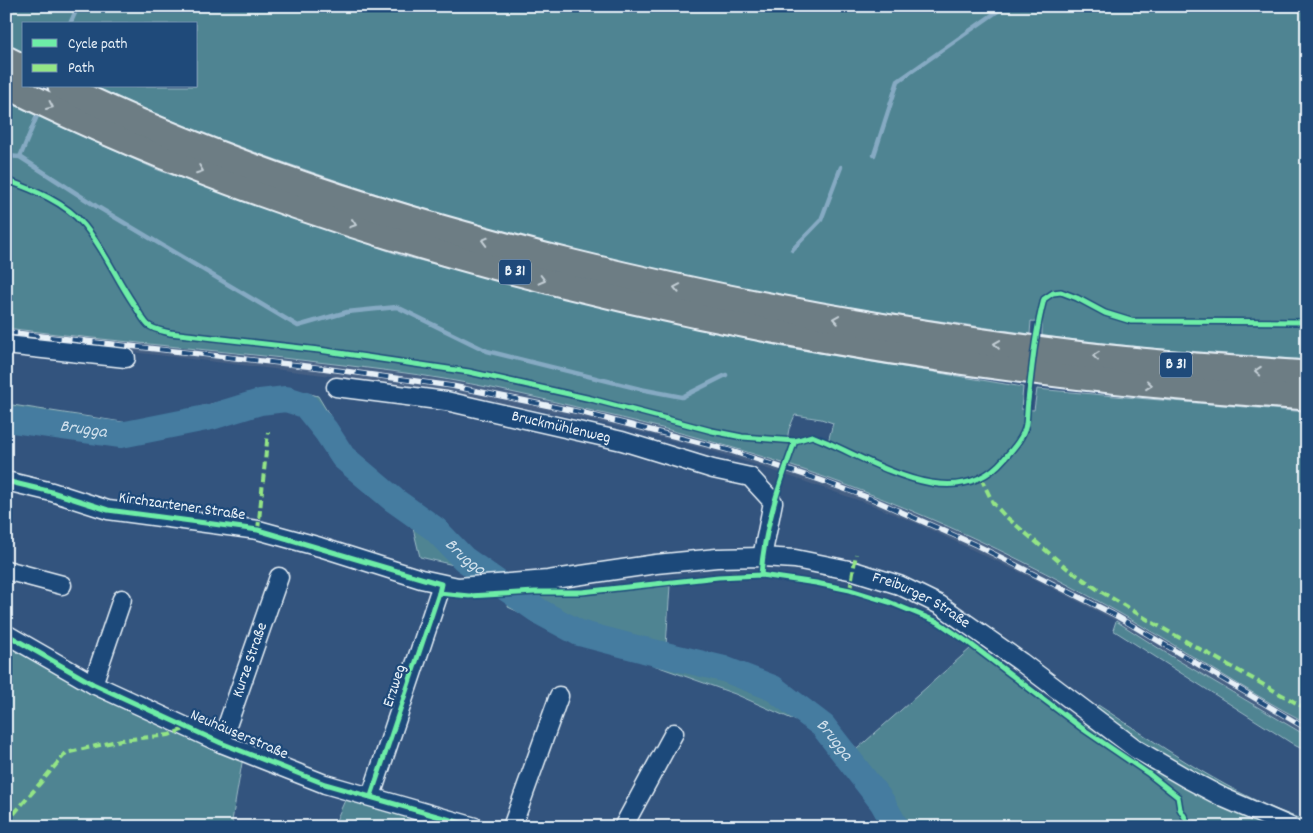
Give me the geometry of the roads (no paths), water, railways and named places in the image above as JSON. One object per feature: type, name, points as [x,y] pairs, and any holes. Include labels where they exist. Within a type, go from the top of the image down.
[{"type":"highway","points":[[6,59],[22,67]]},
{"type":"highway","name":"B 31","points":[[6,85],[133,144],[264,195],[425,247],[542,280],[718,320],[830,342],[968,364],[1178,388],[1307,397]]},
{"type":"highway","name":"B 31","points":[[65,88],[122,116],[200,148],[402,218],[534,254],[670,287],[830,318],[1045,351],[1174,365],[1307,374]]},
{"type":"street","points":[[6,345],[126,358]]},
{"type":"street","name":"Bruckmühlenweg","points":[[336,387],[446,401],[622,441],[713,469],[750,477],[773,502],[762,557]]},
{"type":"street","name":"Kirchzartener Straße","points":[[6,481],[52,492],[108,510],[258,530],[441,584],[466,587],[495,585]]},
{"type":"street","name":"Freiburger Straße","points":[[495,585],[717,558],[762,557],[795,559],[854,570],[898,585],[940,605],[1021,662],[1136,749],[1224,798],[1291,827]]},
{"type":"street","points":[[6,570],[62,585]]},
{"type":"street","name":"Kurze Straße","points":[[221,743],[279,577]]},
{"type":"street","name":"Erzweg","points":[[371,796],[441,584]]},
{"type":"street","points":[[93,684],[122,599]]},
{"type":"street","name":"Neuhäuserstraße","points":[[6,634],[93,684],[221,743],[324,784],[470,826]]},
{"type":"street","points":[[512,827],[559,696]]},
{"type":"street","points":[[623,827],[674,733]]},
{"type":"waterway","points":[[71,22],[78,6]]},
{"type":"waterway","points":[[874,155],[898,81],[1005,6]]},
{"type":"waterway","points":[[20,157],[37,116]]},
{"type":"waterway","points":[[6,156],[20,157],[96,206],[298,326],[347,312],[397,307],[487,351],[640,389],[682,397],[726,375]]},
{"type":"waterway","points":[[792,250],[821,220],[841,167]]},
{"type":"waterway","name":"Brugga","points":[[6,419],[121,435],[211,417],[260,402],[286,399],[305,405],[326,431],[343,457],[394,500],[435,529],[464,559],[540,612],[579,633],[724,669],[773,688],[823,726],[882,802],[896,827]]},
{"type":"railway","points":[[6,332],[315,367],[452,386],[580,412],[728,450],[872,499],[976,545],[1113,614],[1307,729]]}]
